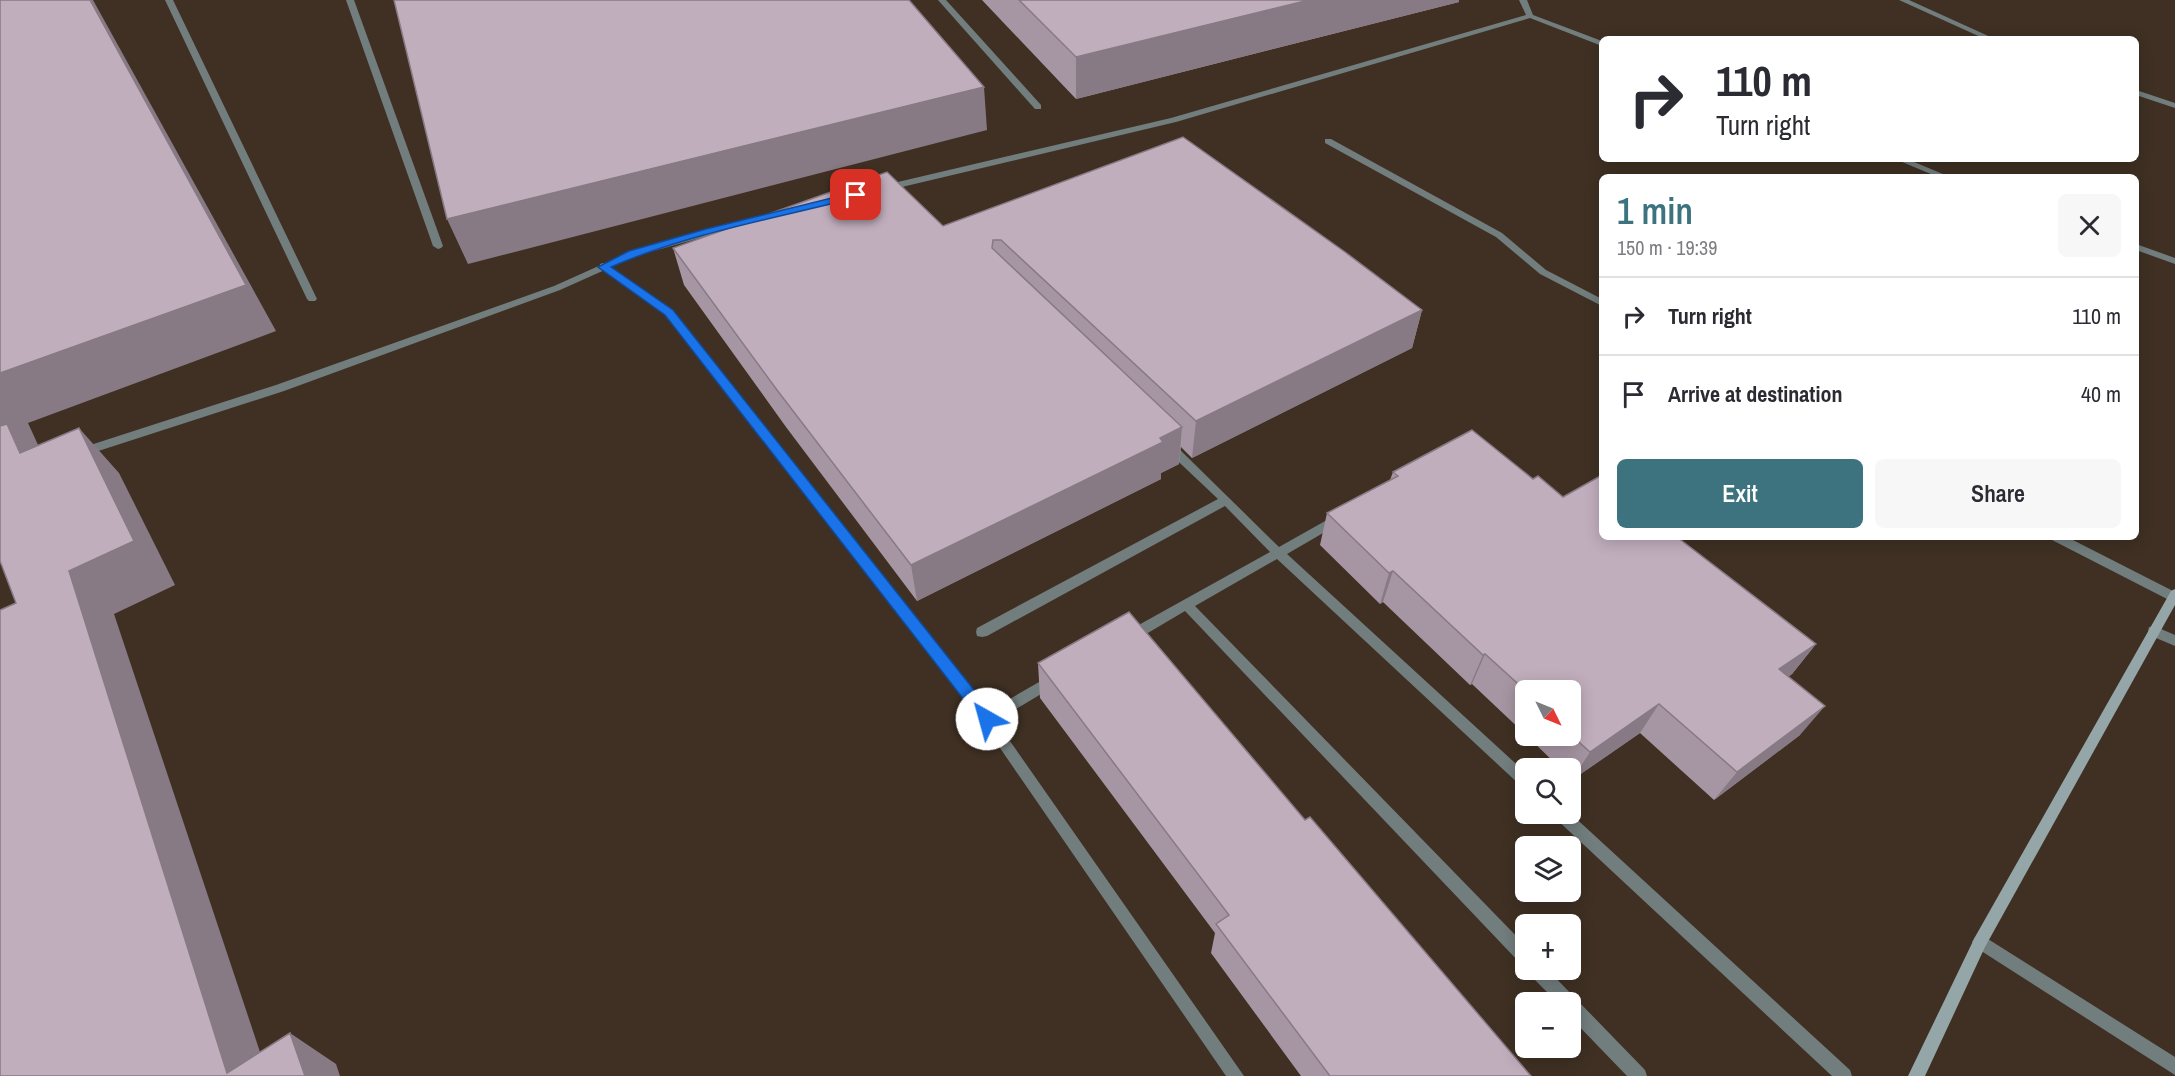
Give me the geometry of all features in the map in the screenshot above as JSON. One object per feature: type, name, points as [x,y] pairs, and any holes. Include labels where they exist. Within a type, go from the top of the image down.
[{"type":"street","points":[[169,0],[312,299]]},
{"type":"street","points":[[350,0],[438,246]]},
{"type":"street","points":[[942,0],[1038,107]]},
{"type":"street","points":[[1523,0],[1530,16]]},
{"type":"street","points":[[1903,0],[1984,36]]},
{"type":"street","points":[[875,190],[1173,120],[1530,16],[1599,43]]},
{"type":"street","points":[[2139,93],[2175,106]]},
{"type":"street","points":[[1328,141],[1499,235],[1543,272],[1599,301]]},
{"type":"street","points":[[1907,162],[1938,174]]},
{"type":"street","points":[[67,457],[280,388],[557,288],[633,254],[765,218]]},
{"type":"street","points":[[2139,248],[2175,261]]},
{"type":"street","points":[[603,267],[669,313],[987,719],[1236,1076]]},
{"type":"street","points":[[1159,435],[1277,552],[1515,772]]},
{"type":"street","points":[[981,632],[1226,500]]},
{"type":"street","points":[[1116,644],[1350,512]]},
{"type":"street","points":[[1916,1076],[1980,942],[2174,596],[2062,540]]},
{"type":"street","points":[[1186,603],[1515,947]]},
{"type":"street","points":[[2154,631],[2175,641]]},
{"type":"street","points":[[987,719],[1067,673]]},
{"type":"street","points":[[1572,824],[1844,1076]]},
{"type":"street","points":[[1980,942],[2175,1067]]},
{"type":"street","points":[[1547,980],[1558,992]]},
{"type":"street","points":[[1581,1016],[1639,1076]]},
{"type":"building","points":[[0,0],[90,0],[246,285],[0,373]]},
{"type":"building","points":[[394,0],[909,0],[984,87],[447,219]]},
{"type":"building","points":[[1019,0],[1309,0],[1076,57]]},
{"type":"building","points":[[1183,137],[1345,252],[1422,310],[1196,421],[1001,240],[993,240],[992,248],[1182,427],[1160,438],[1163,442],[911,565],[777,390],[673,248],[887,172],[943,226]]},
{"type":"building","points":[[7,424],[20,453],[79,428],[134,541],[69,571],[227,1073],[290,1033],[305,1076],[0,1076],[0,610],[16,603],[0,561],[0,426]]},
{"type":"building","points":[[1472,430],[1533,479],[1538,476],[1563,497],[1599,477],[1599,540],[1681,540],[1816,644],[1779,669],[1825,706],[1737,772],[1659,704],[1590,752],[1581,744],[1581,680],[1515,681],[1485,654],[1483,655],[1393,571],[1389,573],[1327,513],[1398,476],[1393,472]]},
{"type":"building","points":[[1129,612],[1305,820],[1310,817],[1531,1076],[1330,1076],[1216,924],[1229,915],[1038,663]]},
{"type":"route","points":[[856,195],[710,231],[633,254],[603,267],[669,313],[987,719]]}]
